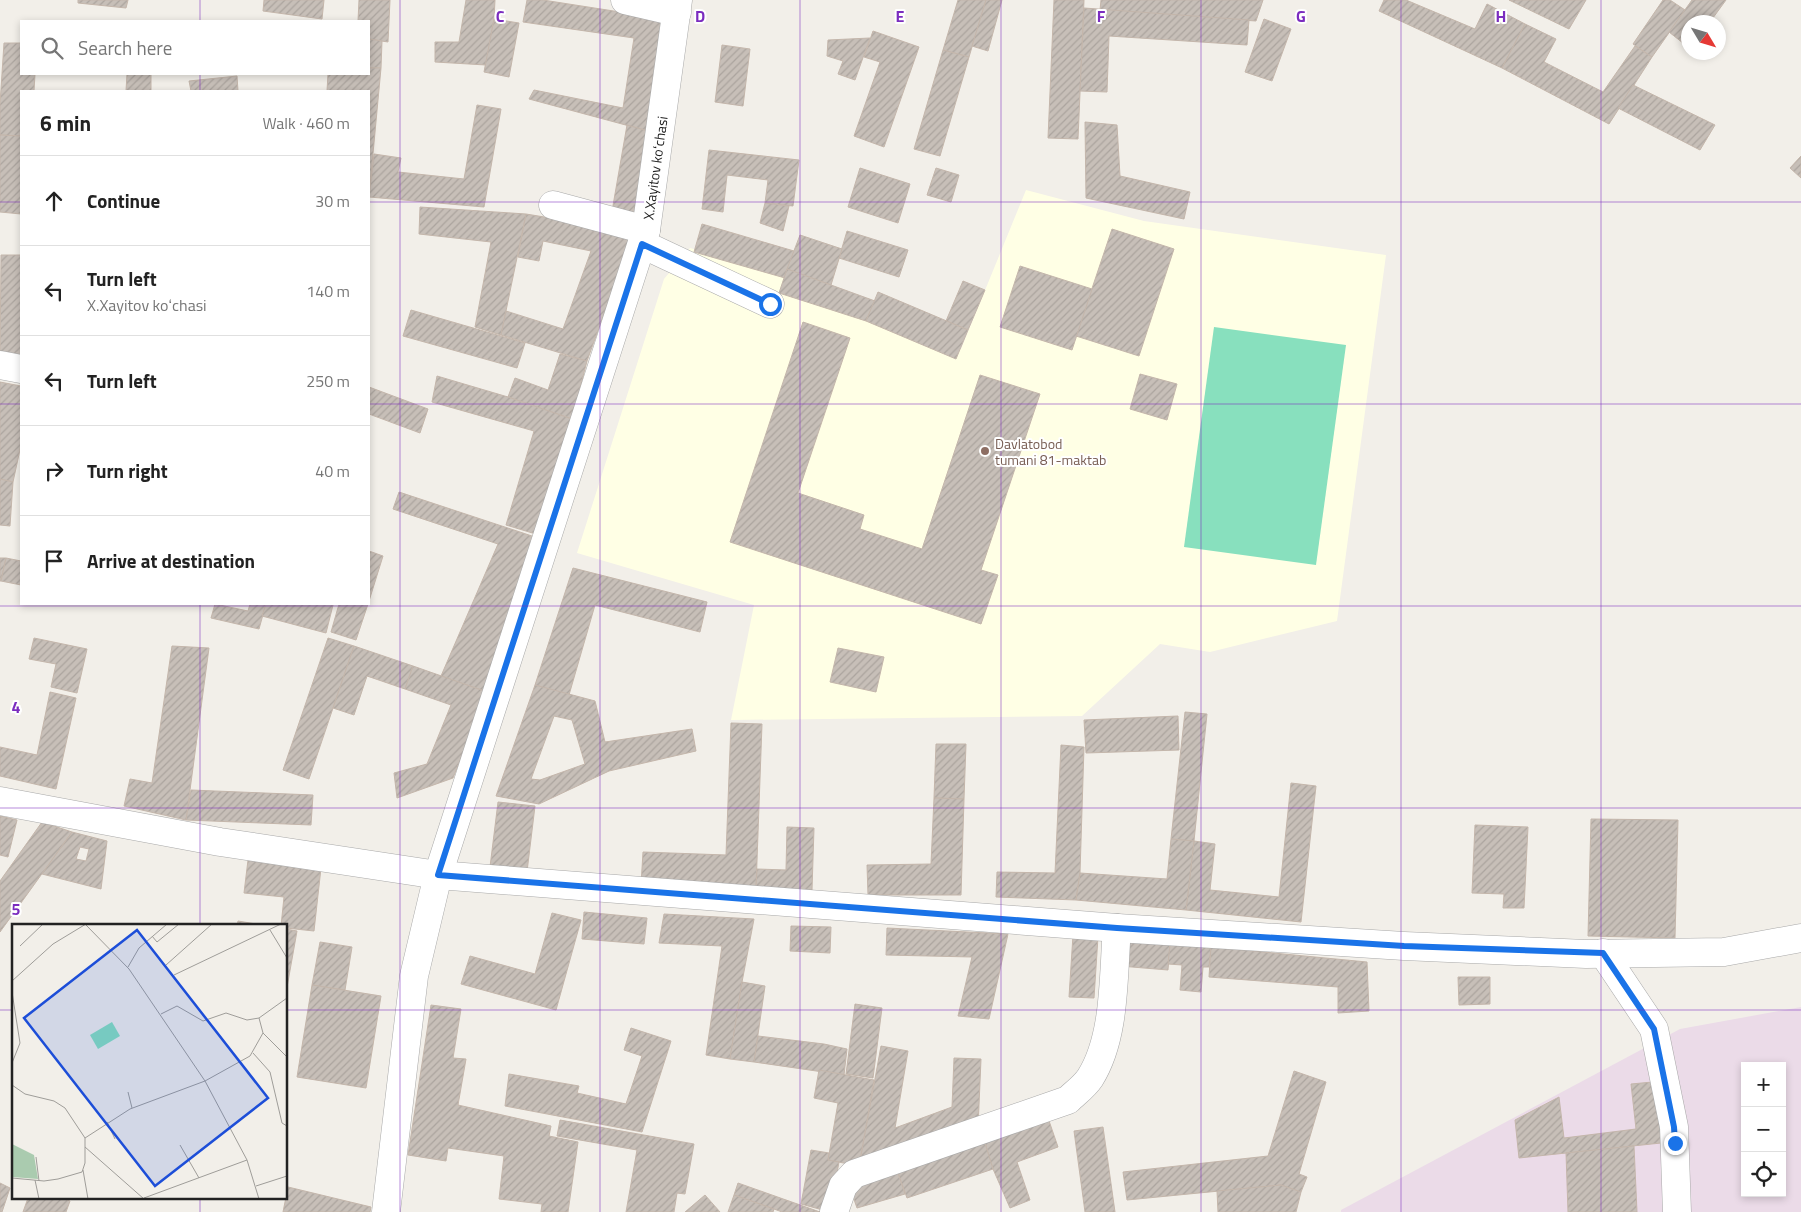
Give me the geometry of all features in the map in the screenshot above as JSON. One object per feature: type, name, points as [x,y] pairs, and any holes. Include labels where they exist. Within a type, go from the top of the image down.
[{"type":"street","points":[[625,0],[677,6]]},
{"type":"street","name":"X.Xayitov koʻchasi","points":[[386,1212],[414,976],[438,875],[644,237],[677,6]]},
{"type":"street","points":[[553,205],[644,237],[770,304]]},
{"type":"street","points":[[0,365],[20,370]]},
{"type":"street","points":[[0,801],[220,842],[438,875],[1117,928],[1404,946],[1603,953],[1724,952],[1801,938]]},
{"type":"street","points":[[834,1212],[843,1186],[854,1174],[1068,1100],[1088,1080],[1101,1058],[1109,1028],[1117,928]]},
{"type":"street","points":[[1603,953],[1654,1029],[1674,1127],[1677,1212]]},
{"type":"shaded area","name":"Davlatobod tumani 81-maktab","points":[[1026,190],[1144,221],[1386,255],[1337,621],[1210,652],[1160,644],[1082,716],[731,720],[754,605],[577,553],[664,279],[690,248],[787,274],[782,291],[961,349]]},
{"type":"shaded area","points":[[1801,1007],[1801,1212],[1341,1212],[1341,1210],[1680,1029]]},
{"type":"green space","points":[[1214,327],[1346,345],[1316,565],[1184,547]]},
{"type":"building","points":[[78,0],[128,0],[126,8],[78,3]]},
{"type":"building","points":[[264,0],[324,0],[322,19],[263,11]]},
{"type":"building","points":[[359,0],[390,0],[388,42],[370,39],[370,20],[358,20]]},
{"type":"building","points":[[466,0],[495,0],[494,19],[486,65],[435,62],[435,42],[459,42]]},
{"type":"building","points":[[527,0],[543,0],[665,19],[648,131],[529,99],[534,90],[623,108],[634,38],[523,22]]},
{"type":"building","points":[[958,0],[986,0],[969,57],[943,50]]},
{"type":"building","points":[[986,0],[1002,0],[988,51],[972,46]]},
{"type":"building","points":[[1054,0],[1084,0],[1078,139],[1048,138]]},
{"type":"building","points":[[1101,0],[1263,0],[1256,21],[1100,10]]},
{"type":"building","points":[[1384,0],[1406,0],[1475,29],[1487,4],[1525,24],[1502,68],[1379,11]]},
{"type":"building","points":[[1509,0],[1586,0],[1569,29]]},
{"type":"building","points":[[1663,0],[1670,0],[1685,10],[1652,57],[1633,44]]},
{"type":"building","points":[[1692,0],[1726,0],[1715,15],[1681,15]]},
{"type":"building","points":[[1084,8],[1249,20],[1247,45],[1109,36],[1107,92],[1080,91]]},
{"type":"building","points":[[1681,15],[1681,41],[1669,32]]},
{"type":"building","points":[[494,19],[519,23],[509,77],[484,72]]},
{"type":"building","points":[[1264,19],[1291,29],[1272,81],[1245,72]]},
{"type":"building","points":[[1525,24],[1556,39],[1544,62],[1603,92],[1635,46],[1652,57],[1609,124],[1502,68]]},
{"type":"building","points":[[873,31],[919,47],[884,147],[854,136],[880,62],[864,57]]},
{"type":"building","points":[[870,38],[855,80],[838,74],[843,61],[827,56],[828,40]]},
{"type":"building","points":[[370,39],[382,41],[381,68],[370,68]]},
{"type":"building","points":[[4,43],[20,43],[20,75],[35,75],[34,90],[20,90],[20,136],[0,135]]},
{"type":"building","points":[[722,45],[750,49],[743,106],[715,102]]},
{"type":"building","points":[[943,50],[969,57],[940,156],[914,149]]},
{"type":"building","points":[[370,68],[381,68],[370,185],[370,90],[327,90],[328,75],[370,75]]},
{"type":"building","points":[[127,75],[151,75],[151,90],[126,90]]},
{"type":"building","points":[[237,76],[238,90],[191,90],[189,81]]},
{"type":"building","points":[[1633,85],[1715,125],[1700,150],[1618,108]]},
{"type":"building","points":[[477,105],[501,109],[484,207],[370,197],[374,154],[401,158],[398,172],[464,179]]},
{"type":"building","points":[[1085,122],[1117,125],[1120,176],[1190,192],[1184,219],[1086,198]]},
{"type":"building","points":[[627,125],[648,131],[635,222],[611,217]]},
{"type":"building","points":[[0,135],[20,136],[20,214],[0,212]]},
{"type":"building","points":[[709,150],[799,160],[793,206],[765,203],[768,180],[727,175],[723,212],[702,209]]},
{"type":"building","points":[[1801,156],[1801,178],[1790,168]]},
{"type":"building","points":[[860,168],[910,184],[898,223],[848,207]]},
{"type":"building","points":[[936,168],[959,175],[951,202],[927,195]]},
{"type":"building","points":[[765,203],[789,206],[783,231],[760,223]]},
{"type":"building","points":[[420,207],[526,214],[501,335],[475,327],[491,242],[419,234]]},
{"type":"building","points":[[526,214],[599,226],[631,239],[587,361],[501,335],[506,311],[563,329],[591,251],[543,241],[539,261],[518,257]]},
{"type":"building","points":[[702,224],[794,251],[785,278],[694,252]]},
{"type":"building","points":[[1112,229],[1174,249],[1139,356],[1076,336]]},
{"type":"building","points":[[847,231],[908,250],[899,277],[839,258]]},
{"type":"building","points":[[800,235],[842,249],[831,285],[787,269]]},
{"type":"building","points":[[1,255],[20,255],[20,363],[0,360]]},
{"type":"building","points":[[1020,266],[1092,289],[1072,350],[1000,327]]},
{"type":"building","points":[[787,269],[875,301],[866,321],[779,293]]},
{"type":"building","points":[[963,281],[985,290],[968,330],[946,321]]},
{"type":"building","points":[[878,292],[968,330],[956,359],[866,321]]},
{"type":"building","points":[[411,310],[525,343],[517,368],[403,336]]},
{"type":"building","points":[[803,322],[850,338],[798,493],[864,515],[860,529],[922,549],[980,375],[1040,394],[981,570],[998,575],[981,624],[730,542]]},
{"type":"building","points":[[560,354],[587,361],[572,419],[508,397],[515,378],[548,390]]},
{"type":"building","points":[[1140,374],[1177,384],[1167,420],[1130,409]]},
{"type":"building","points":[[437,376],[508,397],[572,419],[539,535],[506,525],[534,431],[432,402]]},
{"type":"building","points":[[0,382],[20,386],[20,450],[13,482],[0,479]]},
{"type":"building","points":[[370,387],[428,409],[420,433],[370,414]]},
{"type":"building","points":[[0,479],[13,482],[10,526],[0,525]]},
{"type":"building","points":[[399,492],[538,538],[487,692],[441,676],[498,544],[393,509]]},
{"type":"building","points":[[370,551],[383,556],[370,598]]},
{"type":"building","points":[[0,558],[6,558],[1,581],[0,581]]},
{"type":"building","points":[[6,558],[20,561],[20,585],[1,581]]},
{"type":"building","points":[[573,568],[707,602],[700,632],[595,605],[569,695],[535,685]]},
{"type":"building","points":[[215,605],[248,611],[250,605],[266,605],[259,629],[211,618]]},
{"type":"building","points":[[266,605],[333,605],[326,633],[262,616]]},
{"type":"building","points":[[339,605],[368,605],[356,640],[331,632]]},
{"type":"building","points":[[34,638],[87,649],[77,693],[51,687],[56,664],[29,659]]},
{"type":"building","points":[[328,638],[354,646],[309,779],[283,770]]},
{"type":"building","points":[[172,646],[209,648],[186,820],[124,806],[130,779],[152,783]]},
{"type":"building","points":[[354,646],[413,666],[405,689],[367,676],[354,715],[333,708]]},
{"type":"building","points":[[838,648],[884,657],[876,692],[830,682]]},
{"type":"building","points":[[413,666],[487,692],[453,778],[397,798],[394,773],[427,764],[451,705],[405,689]]},
{"type":"building","points":[[535,685],[595,701],[605,742],[692,729],[696,751],[609,771],[539,804],[496,796]],"holes":[[[554,716],[572,720],[585,764],[540,780],[531,779]]]},
{"type":"building","points":[[50,692],[76,698],[56,789],[0,776],[0,747],[37,755]]},
{"type":"building","points":[[1185,712],[1207,714],[1194,841],[1171,839]]},
{"type":"building","points":[[1178,716],[1179,750],[1086,753],[1084,720]]},
{"type":"building","points":[[731,723],[762,724],[756,888],[641,885],[643,852],[726,855]]},
{"type":"building","points":[[936,744],[966,744],[964,799],[934,798]]},
{"type":"building","points":[[1061,745],[1084,747],[1080,873],[1076,900],[996,897],[997,872],[1055,873]]},
{"type":"building","points":[[1291,783],[1316,786],[1301,922],[1186,910],[1194,841],[1215,844],[1210,890],[1279,897]]},
{"type":"building","points":[[191,790],[313,795],[311,825],[186,820]]},
{"type":"building","points":[[934,798],[964,799],[961,895],[868,895],[867,865],[931,864]]},
{"type":"building","points":[[498,802],[535,806],[526,880],[489,875]]},
{"type":"building","points":[[0,816],[17,820],[8,857],[0,855]]},
{"type":"building","points":[[1591,819],[1678,820],[1675,938],[1588,936]]},
{"type":"building","points":[[42,822],[72,832],[0,932],[0,881]]},
{"type":"building","points":[[1475,825],[1528,827],[1524,908],[1503,908],[1504,894],[1472,893]]},
{"type":"building","points":[[787,827],[814,828],[812,890],[756,888],[757,869],[786,870]]},
{"type":"building","points":[[72,832],[107,841],[101,889],[42,874]],"holes":[[[80,847],[89,849],[86,861],[76,859]]]},
{"type":"building","points":[[1171,839],[1194,841],[1186,910],[1076,900],[1080,873],[1167,879]]},
{"type":"building","points":[[248,860],[321,868],[314,931],[288,928],[288,924],[281,924],[284,897],[244,893]]},
{"type":"building","points":[[584,912],[647,918],[644,944],[582,939]]},
{"type":"building","points":[[552,913],[581,920],[556,1010],[461,984],[470,956],[535,974]]},
{"type":"building","points":[[664,914],[754,919],[730,1059],[706,1055],[722,946],[659,943]]},
{"type":"building","points":[[238,921],[256,924],[237,924]]},
{"type":"building","points":[[791,926],[831,927],[830,953],[790,951]]},
{"type":"building","points":[[887,928],[1008,934],[989,1019],[958,1016],[972,957],[886,955]]},
{"type":"building","points":[[288,929],[297,931],[288,982]]},
{"type":"building","points":[[1073,935],[1098,937],[1094,998],[1069,997]]},
{"type":"building","points":[[1122,940],[1170,944],[1168,970],[1120,966]]},
{"type":"building","points":[[320,942],[352,947],[345,990],[312,985]]},
{"type":"building","points":[[1170,944],[1211,947],[1209,967],[1203,967],[1201,992],[1180,990],[1182,965],[1168,964]]},
{"type":"building","points":[[1211,947],[1367,962],[1369,1011],[1338,1013],[1338,987],[1209,977]]},
{"type":"building","points":[[1458,977],[1490,977],[1490,1004],[1459,1005]]},
{"type":"building","points":[[742,982],[765,986],[754,1062],[730,1059]]},
{"type":"building","points":[[312,985],[381,996],[366,1088],[297,1077]]},
{"type":"building","points":[[855,1004],[882,1008],[873,1078],[846,1074]]},
{"type":"building","points":[[431,1005],[461,1009],[453,1058],[466,1059],[458,1105],[551,1126],[549,1136],[578,1142],[568,1212],[541,1212],[542,1204],[499,1199],[504,1156],[448,1148],[446,1161],[408,1155]]},
{"type":"building","points":[[631,1028],[671,1041],[642,1132],[505,1106],[509,1074],[579,1086],[577,1093],[626,1104],[642,1056],[624,1050]]},
{"type":"building","points":[[758,1036],[824,1044],[847,1049],[844,1075],[754,1062]]},
{"type":"building","points":[[881,1046],[908,1051],[895,1128],[952,1107],[954,1058],[981,1059],[978,1128],[859,1166]]},
{"type":"building","points":[[819,1070],[874,1080],[859,1166],[828,1160],[838,1103],[814,1098]]},
{"type":"building","points":[[1294,1071],[1326,1082],[1299,1174],[1307,1177],[1301,1192],[1281,1185],[1127,1200],[1123,1172],[1268,1156]]},
{"type":"building","points":[[1674,1080],[1680,1141],[1519,1158],[1515,1120],[1559,1097],[1564,1138],[1636,1129],[1631,1084]]},
{"type":"building","points":[[1047,1115],[1058,1147],[1017,1162],[1030,1200],[1010,1208],[993,1169],[984,1140]]},
{"type":"building","points":[[560,1120],[694,1144],[685,1194],[677,1193],[674,1212],[626,1212],[637,1150],[557,1136]]},
{"type":"building","points":[[1103,1127],[1115,1212],[1085,1212],[1074,1131]]},
{"type":"building","points":[[984,1140],[993,1169],[907,1198],[897,1170]]},
{"type":"building","points":[[1634,1146],[1637,1212],[1568,1212],[1566,1153]]},
{"type":"building","points":[[811,1150],[829,1153],[828,1160],[839,1162],[830,1212],[801,1204]]},
{"type":"building","points":[[897,1170],[905,1194],[857,1208],[849,1185]]},
{"type":"building","points":[[0,1183],[10,1188],[2,1212],[0,1212]]},
{"type":"building","points":[[738,1183],[820,1212],[782,1212],[734,1195]]},
{"type":"building","points":[[1281,1185],[1301,1192],[1296,1212],[1218,1212],[1217,1191]]},
{"type":"building","points":[[288,1187],[371,1207],[370,1212],[283,1212],[285,1200],[288,1200]]},
{"type":"building","points":[[705,1195],[720,1212],[685,1212]]},
{"type":"building","points":[[734,1195],[774,1209],[773,1212],[728,1212]]},
{"type":"building","points":[[27,1200],[70,1201],[66,1212],[23,1212]]},
{"type":"place","name":"Davlatobod tumani 81-maktab","points":[[985,451]]},
{"type":"route","points":[[770,304],[642,244],[438,875],[1117,928],[1404,946],[1586,954],[1603,953],[1654,1029],[1674,1127],[1675,1143]]}]
